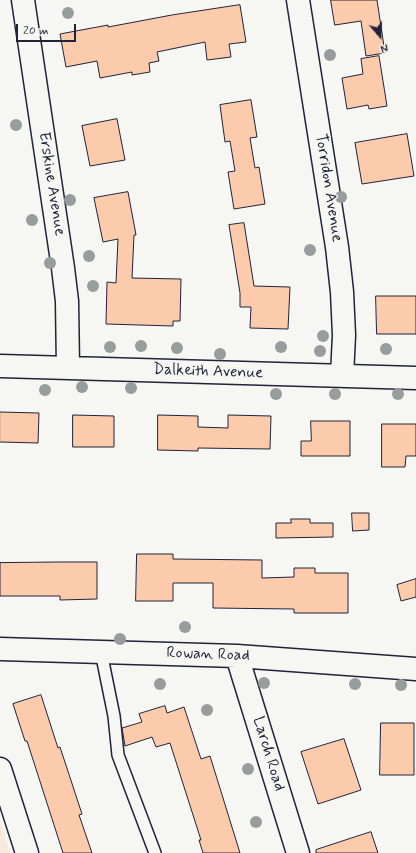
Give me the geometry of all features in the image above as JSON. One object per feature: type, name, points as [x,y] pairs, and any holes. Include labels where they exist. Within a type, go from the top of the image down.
[{"type":"street","name":"Erskine Avenue","points":[[23,0],[63,268],[67,301],[68,368]]},
{"type":"street","name":"Torridon Avenue","points":[[298,0],[337,247],[342,292],[344,335],[342,376]]},
{"type":"street","name":"Dalkeith Avenue","points":[[0,366],[416,378]]},
{"type":"street","name":"Rowan Road","points":[[0,649],[237,656],[416,669]]},
{"type":"street","name":"Larch Road","points":[[237,656],[298,853]]},
{"type":"street","points":[[0,769],[27,853]]},
{"type":"lane","points":[[100,652],[114,716],[118,755],[155,853]]},
{"type":"shaded area","points":[[0,820],[10,853],[0,853]]},
{"type":"building","points":[[331,0],[377,0],[385,53],[366,56],[361,21],[335,25]]},
{"type":"building","points":[[240,5],[246,42],[229,44],[231,57],[207,60],[205,42],[157,52],[159,61],[149,63],[150,72],[132,75],[132,72],[100,78],[97,61],[66,67],[60,34],[108,25],[108,27],[172,15]]},
{"type":"building","points":[[379,56],[387,106],[369,109],[368,105],[347,109],[342,78],[363,74],[361,59]]},
{"type":"building","points":[[251,100],[257,137],[250,138],[255,168],[259,167],[265,204],[234,209],[228,172],[235,171],[230,141],[225,142],[220,105]]},
{"type":"building","points":[[117,119],[125,160],[90,166],[82,126]]},
{"type":"building","points":[[407,134],[414,176],[362,184],[355,143]]},
{"type":"building","points":[[128,192],[136,235],[134,235],[132,278],[181,279],[180,321],[173,321],[173,326],[106,324],[107,282],[116,283],[118,239],[103,242],[94,198]]},
{"type":"building","points":[[244,223],[254,286],[290,287],[288,329],[250,328],[251,307],[240,307],[240,293],[229,225]]},
{"type":"building","points":[[376,296],[416,296],[416,334],[377,334]]},
{"type":"building","points":[[0,412],[39,413],[38,443],[0,442]]},
{"type":"building","points":[[73,415],[114,416],[114,447],[73,447]]},
{"type":"building","points":[[158,415],[198,416],[198,427],[228,428],[228,415],[271,416],[270,449],[198,448],[198,451],[158,450]]},
{"type":"building","points":[[311,421],[350,421],[350,456],[301,456],[301,441],[311,441]]},
{"type":"building","points":[[382,424],[416,424],[416,456],[406,456],[405,467],[382,467]]},
{"type":"building","points":[[352,513],[369,513],[369,530],[353,531]]},
{"type":"building","points":[[291,519],[310,519],[310,523],[333,523],[333,537],[276,538],[276,523],[291,523]]},
{"type":"building","points":[[137,554],[173,554],[173,559],[262,560],[262,578],[294,577],[294,568],[315,568],[315,573],[348,573],[348,613],[294,613],[294,609],[213,608],[213,583],[173,583],[173,601],[136,601]]},
{"type":"building","points":[[97,562],[97,599],[60,600],[60,596],[0,596],[0,563]]},
{"type":"building","points":[[416,579],[416,597],[401,601],[397,585]]},
{"type":"building","points":[[41,695],[82,814],[79,815],[92,853],[63,853],[27,741],[25,741],[13,704]]},
{"type":"building","points":[[165,706],[167,713],[184,707],[201,759],[210,756],[240,853],[203,853],[199,840],[201,840],[170,743],[156,747],[152,737],[125,746],[122,728],[142,722],[139,714]]},
{"type":"building","points":[[381,723],[414,723],[414,775],[380,775]]},
{"type":"building","points":[[344,739],[361,790],[318,804],[301,752]]},
{"type":"building","points":[[371,832],[378,853],[316,853],[316,850]]}]
